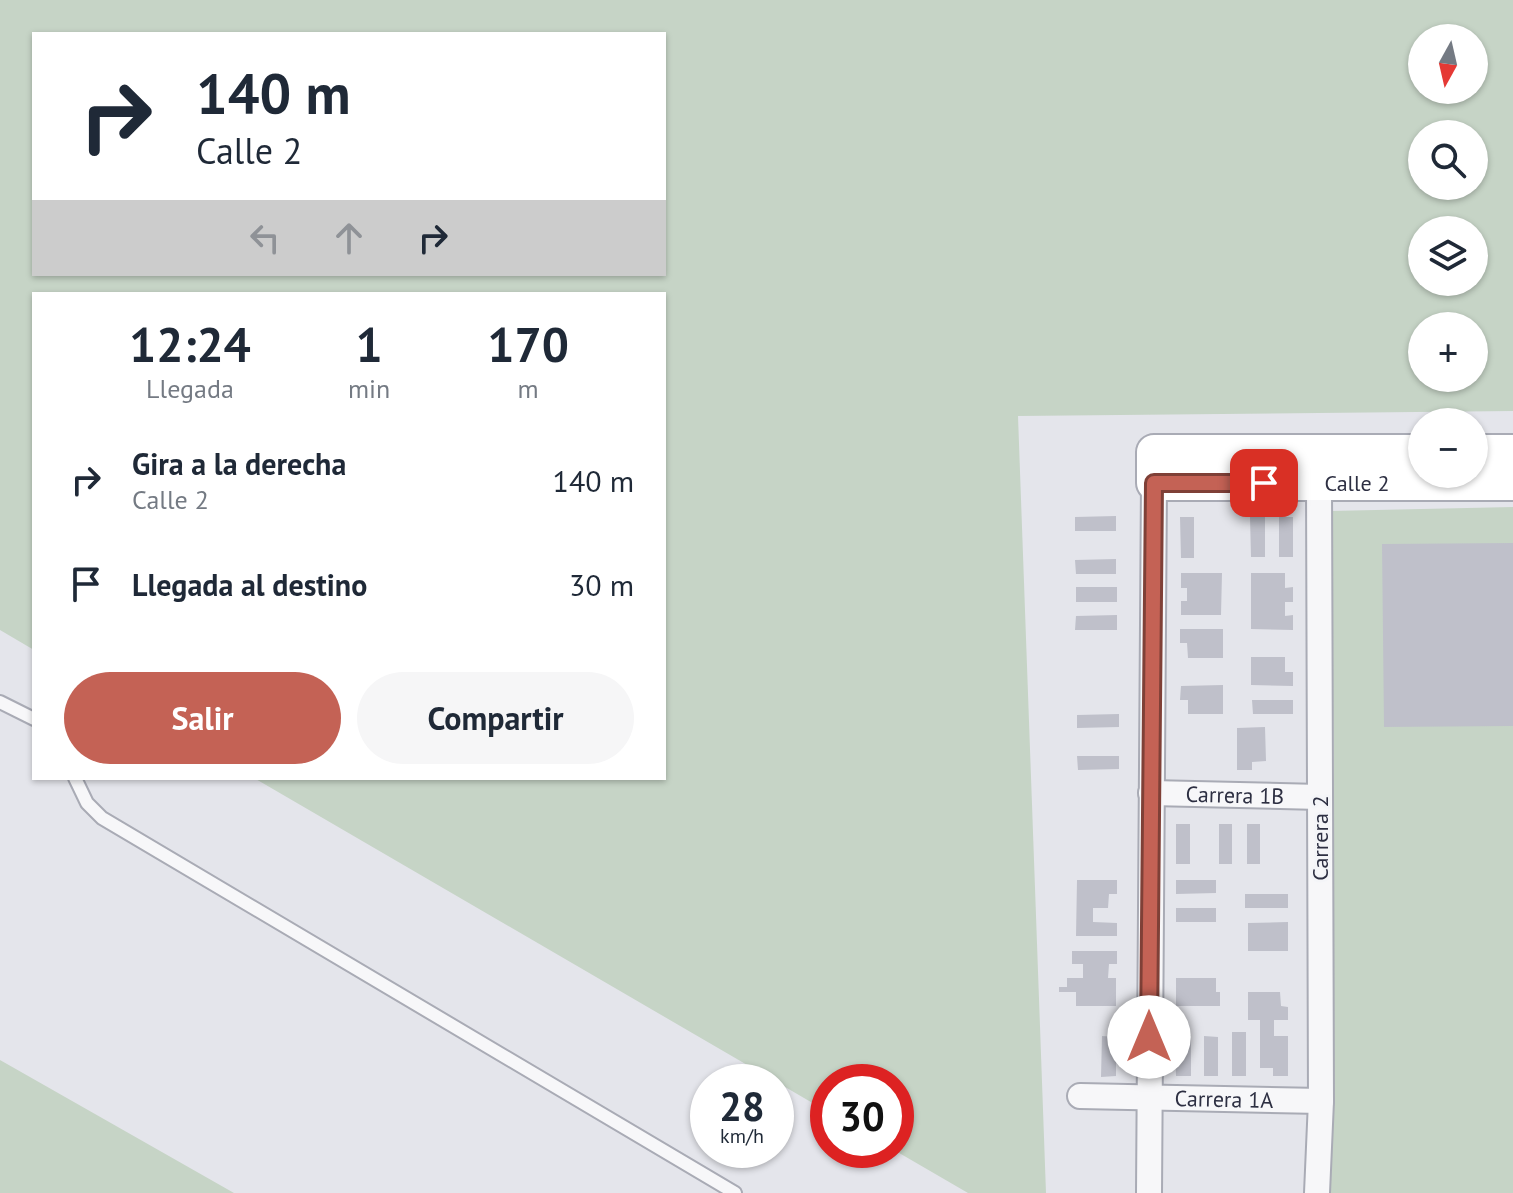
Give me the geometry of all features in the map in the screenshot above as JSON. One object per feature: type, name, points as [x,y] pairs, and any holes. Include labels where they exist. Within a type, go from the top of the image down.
[{"type":"street","points":[[1488,452],[1513,452]]},
{"type":"street","name":"Calle 2","points":[[1154,467],[1408,453]]},
{"type":"street","name":"Calle 2","points":[[1154,467],[1319,483],[1513,483]]},
{"type":"street","points":[[1149,1193],[1154,467]]},
{"type":"street","name":"Carrera 2","points":[[1317,1193],[1321,1101],[1319,483]]},
{"type":"street","name":"Carrera 1B","points":[[1151,793],[1320,797]]},
{"type":"street","name":"Carrera 1A","points":[[1080,1096],[1321,1101]]},
{"type":"lane","points":[[0,702],[32,718]]},
{"type":"lane","points":[[76,780],[87,803],[102,818],[735,1193]]},
{"type":"green space","points":[[0,0],[1513,0],[1513,411],[1408,408],[1408,412],[1018,416],[1046,1193],[968,1193],[914,1162],[914,1064],[810,1064],[810,1102],[794,1092],[794,1064],[746,1064],[257,780],[666,780],[666,292],[32,292],[32,649],[0,630]]},
{"type":"green space","points":[[1513,507],[1513,1193],[1330,1193],[1334,771],[1330,511]]},
{"type":"green space","points":[[0,1060],[234,1193],[0,1193]]},
{"type":"building","points":[[1116,516],[1116,531],[1075,531],[1075,517]]},
{"type":"building","points":[[1180,517],[1194,517],[1194,558],[1181,558]]},
{"type":"building","points":[[1250,517],[1265,517],[1265,557],[1251,557]]},
{"type":"building","points":[[1279,517],[1293,517],[1293,557],[1279,557]]},
{"type":"building","points":[[1513,543],[1513,726],[1384,727],[1382,544]]},
{"type":"building","points":[[1116,559],[1116,574],[1076,574],[1075,560]]},
{"type":"building","points":[[1181,573],[1222,573],[1221,615],[1181,615],[1181,601],[1187,601],[1187,588],[1181,588]]},
{"type":"building","points":[[1251,573],[1285,573],[1285,588],[1293,587],[1293,602],[1285,602],[1285,616],[1293,615],[1293,630],[1251,629]]},
{"type":"building","points":[[1076,587],[1117,587],[1117,602],[1076,602]]},
{"type":"building","points":[[1117,615],[1117,630],[1075,630],[1076,616]]},
{"type":"building","points":[[1180,629],[1223,629],[1223,658],[1188,658],[1187,643],[1180,643]]},
{"type":"building","points":[[1251,657],[1285,657],[1285,672],[1293,672],[1293,686],[1251,685]]},
{"type":"building","points":[[1223,685],[1223,714],[1188,714],[1188,700],[1180,700],[1181,686]]},
{"type":"building","points":[[1252,700],[1293,700],[1293,714],[1253,714]]},
{"type":"building","points":[[1119,714],[1119,727],[1077,728],[1077,715]]},
{"type":"building","points":[[1265,727],[1266,761],[1252,762],[1252,770],[1237,770],[1237,728]]},
{"type":"building","points":[[1077,756],[1119,756],[1119,769],[1078,770]]},
{"type":"building","points":[[1176,824],[1190,824],[1190,864],[1176,864]]},
{"type":"building","points":[[1219,824],[1232,824],[1232,864],[1219,864]]},
{"type":"building","points":[[1247,824],[1260,824],[1260,864],[1247,864]]},
{"type":"building","points":[[1077,880],[1117,880],[1117,894],[1109,894],[1108,908],[1093,908],[1093,922],[1117,923],[1117,936],[1076,936]]},
{"type":"building","points":[[1176,880],[1216,880],[1216,893],[1176,894]]},
{"type":"building","points":[[1245,894],[1288,894],[1288,908],[1245,908]]},
{"type":"building","points":[[1176,908],[1216,908],[1216,922],[1176,922]]},
{"type":"building","points":[[1288,922],[1288,951],[1248,951],[1248,923]]},
{"type":"building","points":[[1072,951],[1117,951],[1117,964],[1109,964],[1108,978],[1116,978],[1116,1006],[1076,1006],[1076,992],[1059,992],[1059,987],[1067,987],[1067,978],[1083,978],[1083,964],[1072,964]]},
{"type":"building","points":[[1176,978],[1216,978],[1220,1006],[1176,1006]]},
{"type":"building","points":[[1248,992],[1280,992],[1281,1006],[1288,1007],[1288,1020],[1274,1020],[1274,1036],[1288,1036],[1288,1076],[1273,1076],[1273,1068],[1260,1068],[1260,1020],[1248,1020]]},
{"type":"building","points":[[1232,1032],[1246,1032],[1246,1076],[1232,1076]]},
{"type":"building","points":[[1191,1035],[1191,1076],[1176,1076],[1175,1036]]},
{"type":"building","points":[[1102,1036],[1116,1037],[1116,1076],[1101,1077]]},
{"type":"building","points":[[1204,1036],[1218,1037],[1218,1076],[1204,1076]]},
{"type":"route","points":[[1149,1037],[1154,483],[1264,483]]}]
